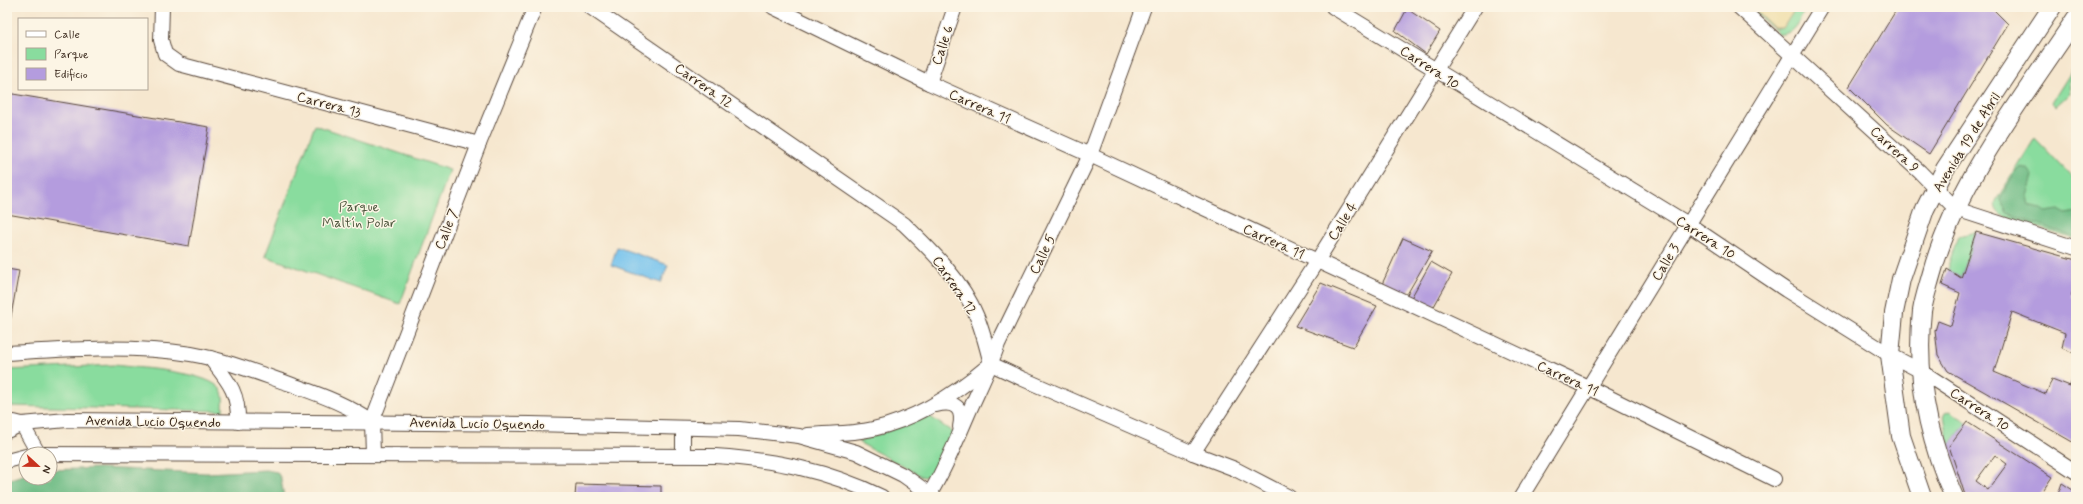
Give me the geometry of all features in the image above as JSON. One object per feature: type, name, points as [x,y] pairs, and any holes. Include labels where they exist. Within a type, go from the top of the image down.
[{"type":"street","name":"Carrera 13","points":[[162,7],[161,40],[165,54],[179,64],[479,144]]},
{"type":"street","name":"Calle 7","points":[[373,454],[372,422],[479,144],[535,7]]},
{"type":"street","name":"Carrera 12","points":[[590,7],[904,224],[938,256],[959,286],[977,316],[991,364]]},
{"type":"street","name":"Carrera 11","points":[[773,7],[929,83],[1090,155],[1590,388],[1774,479]]},
{"type":"street","name":"Calle 6","points":[[929,83],[955,7]]},
{"type":"street","name":"Calle 5","points":[[931,496],[991,364],[998,344],[1090,155],[1144,7]]},
{"type":"street","name":"Carrera 10","points":[[1333,7],[1376,32],[1434,71],[1688,224],[1890,355],[1921,371],[2076,472]]},
{"type":"street","name":"Calle 4","points":[[1193,453],[1317,261],[1474,7]]},
{"type":"street","name":"Carrera 9","points":[[1738,7],[1920,172],[1956,209],[2076,248]]},
{"type":"street","name":"Calle 3","points":[[1521,497],[1590,388],[1688,224],[1822,7]]},
{"type":"street","name":"Avenida 19 de Abril","points":[[1922,497],[1901,436],[1890,355],[1894,313],[1901,280],[1924,209],[1945,169],[2052,7]]},
{"type":"street","name":"Avenida 19 de Abril","points":[[1954,497],[1935,444],[1923,397],[1921,371],[1923,310],[1934,264],[1956,209],[1997,137],[2076,18]]},
{"type":"street","points":[[7,353],[62,349],[122,348],[191,354],[253,370],[324,396],[351,408],[372,422]]},
{"type":"street","points":[[210,358],[232,387],[238,405],[238,422]]},
{"type":"street","points":[[799,436],[871,430],[909,417],[934,406],[965,386],[991,364],[1193,453],[1235,469],[1289,497]]},
{"type":"street","points":[[934,406],[946,403],[957,407],[962,418],[959,434]]},
{"type":"street","name":"Avenida Lucio Oquendo","points":[[7,431],[22,424],[67,420],[372,422],[739,428],[799,436],[856,452],[903,475],[931,496]]},
{"type":"street","points":[[7,421],[22,424],[30,446]]},
{"type":"street","points":[[683,428],[683,455]]},
{"type":"street","points":[[58,454],[683,455],[738,457],[788,464],[824,474],[882,497]]},
{"type":"street","points":[[7,461],[18,458]]},
{"type":"green space","points":[[1749,7],[1752,7],[1775,28],[1783,28],[1796,7],[1806,7],[1793,29],[1784,34],[1779,34]]},
{"type":"green space","points":[[2076,64],[2076,73],[2069,80],[2070,93],[2056,106],[2052,102]]},
{"type":"green space","name":"Parque Maltín Polar","points":[[315,125],[450,170],[400,304],[265,256]]},
{"type":"green space","points":[[2035,138],[2076,181],[2076,240],[2001,215],[1996,209],[1995,205],[1997,199]]},
{"type":"green space","points":[[2021,167],[2028,169],[2033,176],[2027,196],[2029,205],[2041,208],[2046,212],[2059,210],[2066,214],[2076,212],[2076,238],[2007,213],[2000,198],[2017,170]]},
{"type":"green space","points":[[1976,232],[1961,278],[1947,269],[1958,236]]},
{"type":"green space","points":[[114,365],[156,369],[205,379],[216,385],[222,392],[223,411],[7,406],[7,370]]},
{"type":"green space","points":[[1949,411],[1967,422],[1949,446],[1944,415]]},
{"type":"green space","points":[[929,416],[954,433],[931,475],[923,477],[858,442]]},
{"type":"green space","points":[[100,468],[206,473],[266,470],[277,472],[281,479],[284,497],[7,497],[7,480],[18,477],[18,486],[58,486],[58,470]]},
{"type":"sand","points":[[1752,7],[1796,7],[1783,28],[1774,28]]},
{"type":"water","points":[[617,247],[668,265],[661,283],[611,265]]},
{"type":"building","points":[[1898,7],[1991,7],[2008,24],[1929,154],[1887,125],[1849,87]]},
{"type":"building","points":[[1407,9],[1440,31],[1426,54],[1395,31]]},
{"type":"building","points":[[7,93],[209,127],[189,246],[7,214]]},
{"type":"building","points":[[1976,232],[2076,260],[2076,281],[2071,296],[2076,298],[2076,354],[2062,348],[2065,333],[2012,312],[1994,372],[2046,394],[2052,379],[2070,386],[2074,374],[2076,375],[2076,444],[1948,371],[1938,355],[1935,331],[1938,321],[1951,326],[1960,293],[1942,285],[1947,269],[1961,278]]},
{"type":"building","points":[[1403,238],[1432,251],[1402,303],[1378,293]]},
{"type":"building","points":[[1431,262],[1452,274],[1428,317],[1406,307]]},
{"type":"building","points":[[7,269],[19,271],[10,322],[7,321]]},
{"type":"building","points":[[1321,283],[1377,306],[1353,347],[1295,326]]},
{"type":"building","points":[[1967,422],[2052,477],[2040,495],[2042,497],[1967,497],[1965,495],[1949,446]],"holes":[[[1995,455],[2007,464],[1988,490],[1976,481]]]},
{"type":"building","points":[[2062,483],[2076,492],[2076,497],[2057,497]]},
{"type":"building","points":[[576,484],[661,486],[661,497],[575,497]]}]
